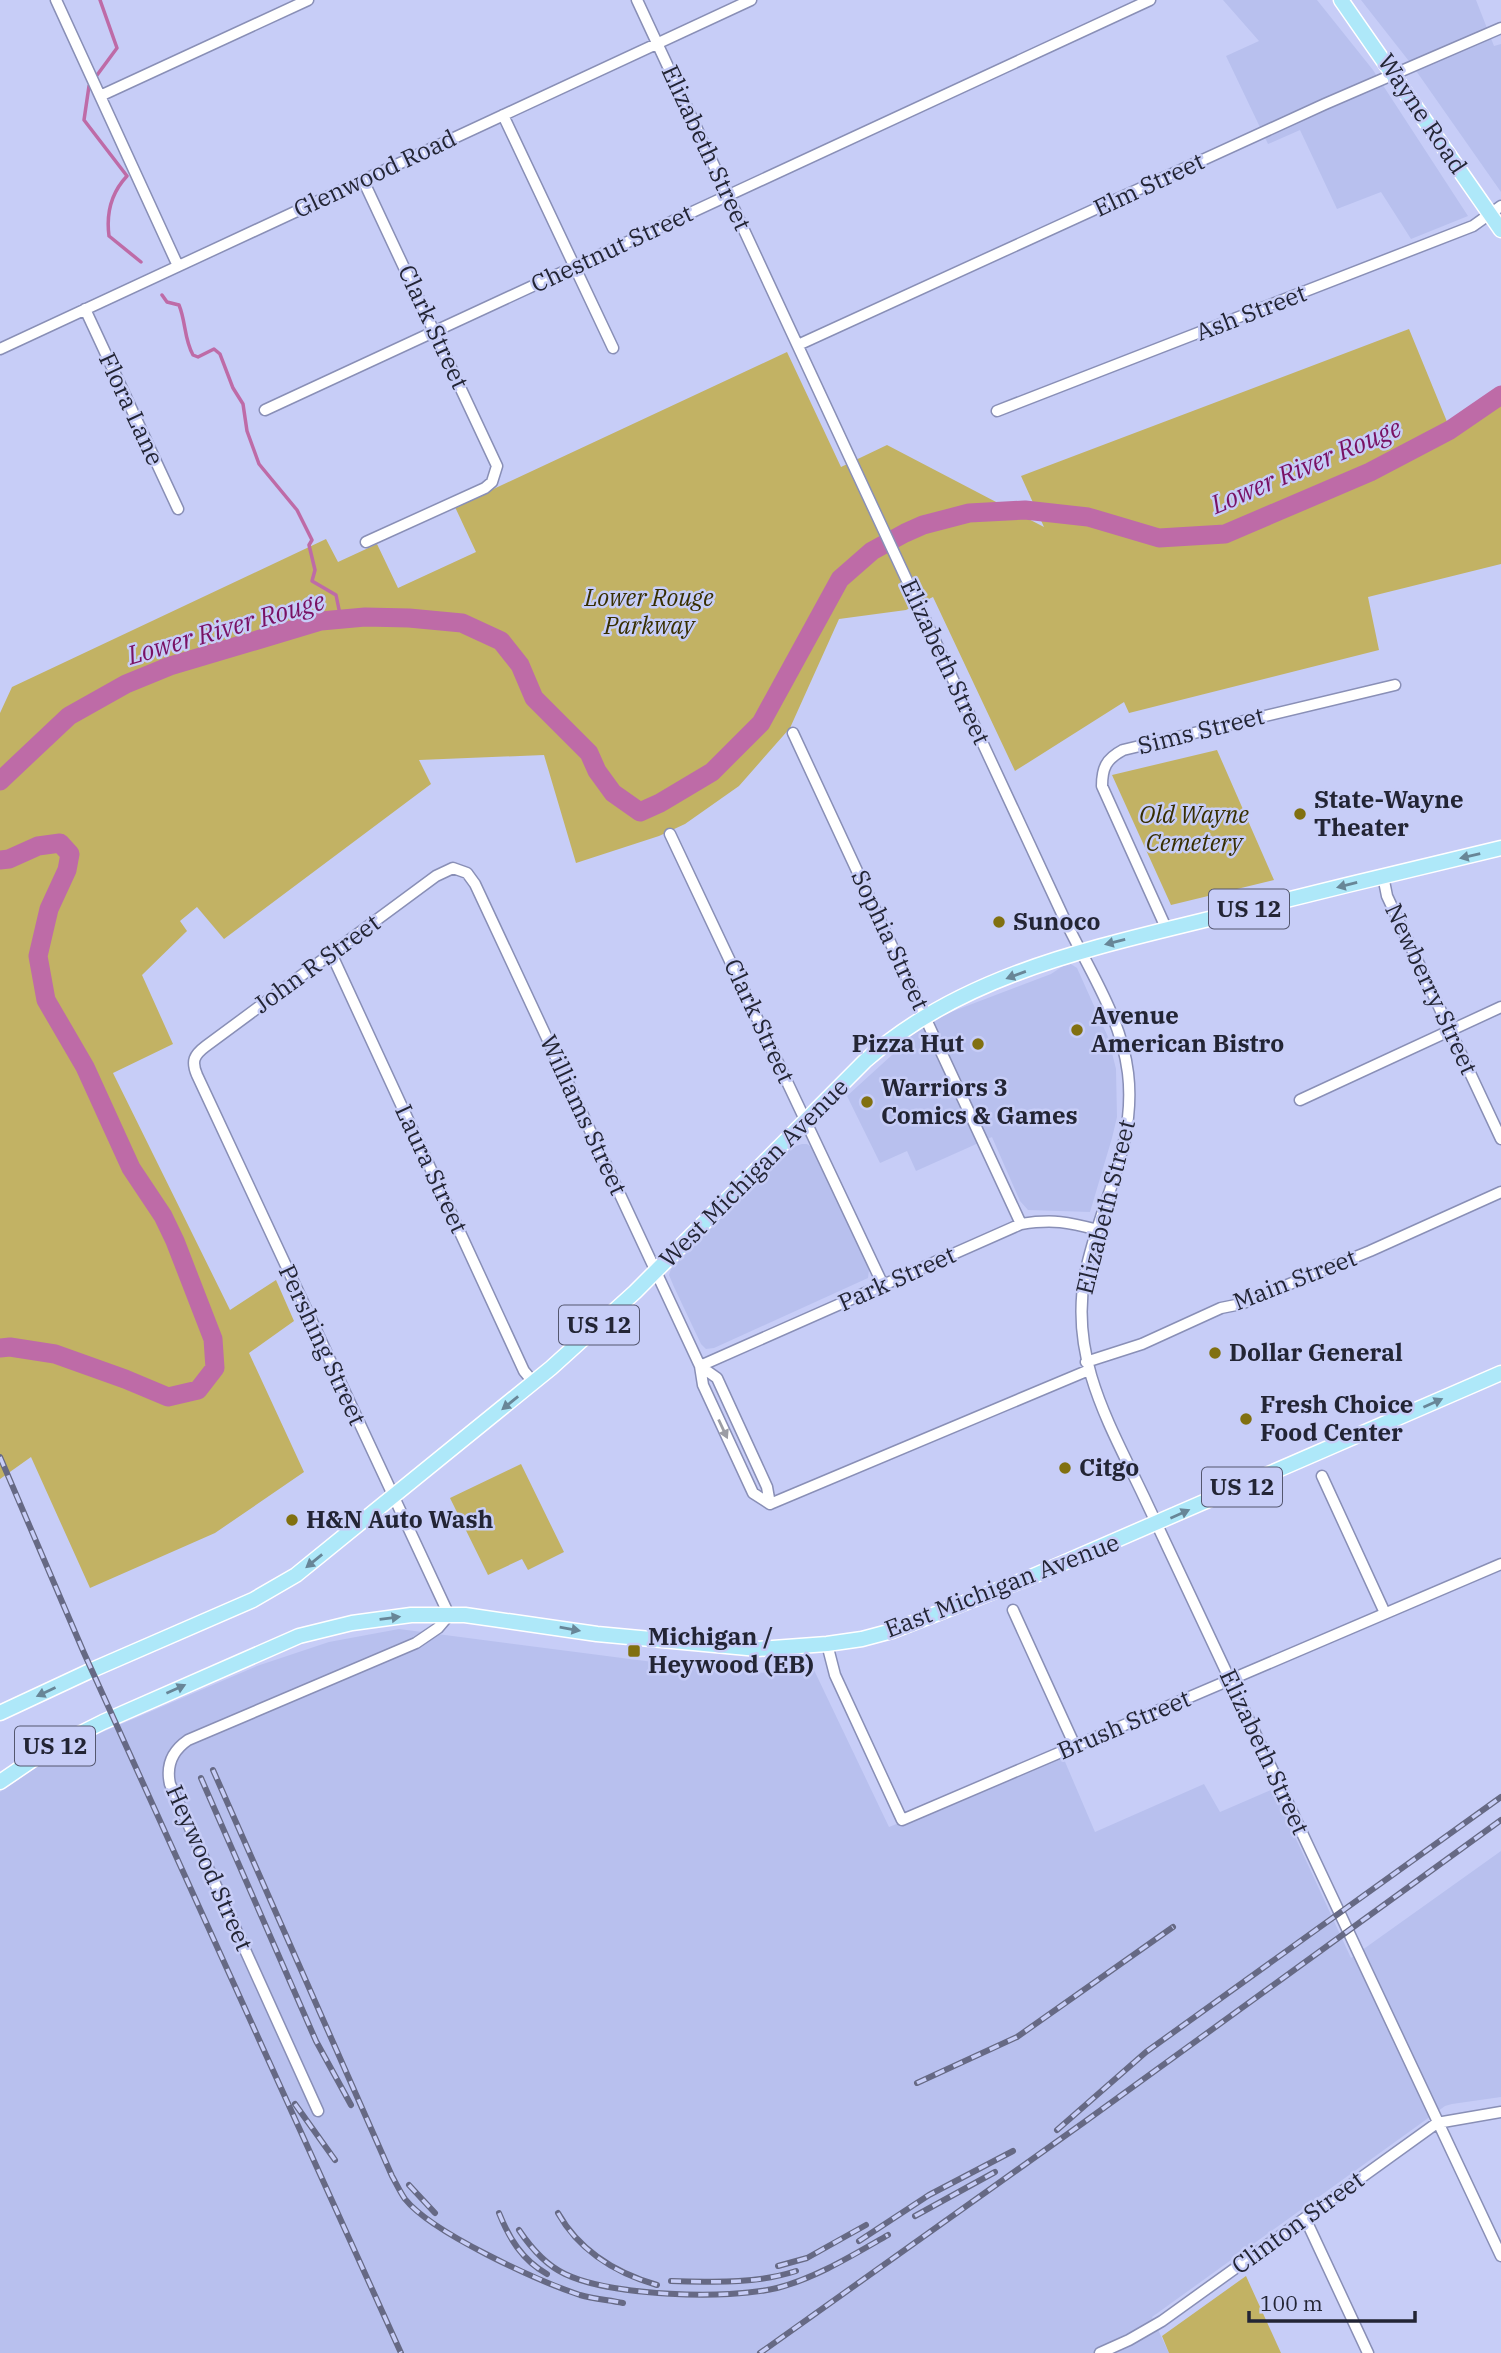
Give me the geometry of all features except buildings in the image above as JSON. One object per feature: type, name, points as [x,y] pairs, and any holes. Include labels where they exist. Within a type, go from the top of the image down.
[{"type":"main road","name":"Wayne Road","points":[[1341,0],[1496,210],[1501,230]]},
{"type":"main road","name":"West Michigan Avenue","points":[[0,1713],[253,1600],[296,1575],[534,1383],[655,1272],[885,1043],[926,1015],[970,992],[1080,951],[1501,848]]},
{"type":"main road","name":"East Michigan Avenue","points":[[0,1782],[47,1750],[249,1656],[299,1636],[352,1623],[411,1615],[449,1615],[730,1648],[779,1649],[862,1639],[918,1623],[1157,1524],[1501,1373]]},
{"type":"street","points":[[56,0],[178,266]]},
{"type":"street","points":[[100,96],[308,0]]},
{"type":"street","name":"Elizabeth Street","points":[[637,0],[1117,1027],[1125,1056],[1129,1117],[1125,1142],[1085,1274],[1081,1322],[1087,1366],[1096,1394],[1501,2256]]},
{"type":"street","name":"Glenwood Road","points":[[0,349],[751,0]]},
{"type":"street","name":"Chestnut Street","points":[[265,410],[1150,0]]},
{"type":"street","name":"Elm Street","points":[[798,345],[1394,73],[1501,28]]},
{"type":"street","points":[[503,115],[613,348]]},
{"type":"street","name":"Clark Street","points":[[363,180],[497,466],[496,475],[485,488],[366,542]]},
{"type":"street","name":"Ash Street","points":[[997,411],[1436,241],[1473,226],[1496,210]]},
{"type":"street","name":"Flora Lane","points":[[85,309],[178,509]]},
{"type":"street","name":"Sims Street","points":[[1167,930],[1101,786],[1103,766],[1113,755],[1163,740],[1395,685]]},
{"type":"street","name":"Sophia Street","points":[[793,733],[1021,1224]]},
{"type":"street","name":"Clark Street","points":[[670,834],[883,1284]]},
{"type":"street","name":"John R Street","points":[[197,1075],[192,1061],[200,1050],[436,876],[446,870],[459,869]]},
{"type":"street","name":"Williams Street","points":[[459,869],[467,873],[475,884],[700,1366],[703,1385],[753,1493],[770,1504]]},
{"type":"street","name":"Newberry Street","points":[[1383,876],[1387,895],[1501,1139]]},
{"type":"street","name":"Laura Street","points":[[331,953],[524,1371],[534,1383]]},
{"type":"street","points":[[1300,1100],[1501,1007]]},
{"type":"street","name":"Pershing Street","points":[[197,1075],[449,1615]]},
{"type":"street","name":"Main Street","points":[[770,1504],[1222,1308],[1254,1299],[1370,1251],[1501,1192]]},
{"type":"street","name":"Park Street","points":[[700,1366],[1021,1224],[1064,1221],[1098,1230]]},
{"type":"street","name":"Williams Street","points":[[700,1366],[717,1378],[767,1487],[770,1504]]},
{"type":"street","points":[[1322,1476],[1385,1613]]},
{"type":"street","name":"Brush Street","points":[[827,1644],[835,1675],[902,1820],[1501,1564]]},
{"type":"street","points":[[1013,1610],[1075,1746]]},
{"type":"street","name":"Heywood Street","points":[[318,2111],[170,1784],[169,1767],[176,1750],[188,1740],[416,1643],[438,1628],[449,1615]]},
{"type":"street","name":"Clinton Street","points":[[1100,2353],[1148,2330],[1437,2123],[1501,2112]]},
{"type":"street","points":[[1305,2218],[1368,2353]]},
{"type":"shaded area","points":[[1223,0],[1317,0],[1373,70],[1468,216],[1411,239],[1381,192],[1337,209],[1300,130],[1268,144],[1226,56],[1259,41]]},
{"type":"shaded area","points":[[1361,0],[1476,0],[1494,46],[1501,44],[1501,192],[1412,65]]},
{"type":"shaded area","points":[[1071,964],[1077,968],[1108,1037],[1116,1069],[1117,1117],[1090,1212],[1028,1210],[1020,1201],[992,1137],[916,1171],[907,1151],[880,1163],[847,1096],[904,1044],[908,1037],[943,1015]]},
{"type":"shaded area","points":[[802,1144],[814,1149],[862,1251],[869,1270],[868,1278],[714,1348],[706,1349],[701,1344],[674,1287],[669,1275],[671,1269],[785,1153]]},
{"type":"shaded area","points":[[399,1629],[715,1670],[770,1673],[814,1670],[889,1827],[1063,1757],[1095,1832],[1204,1784],[1220,1812],[1273,1789],[1351,1958],[1501,1851],[1501,2097],[1445,2106],[1152,2317],[1169,2353],[0,2353],[0,1792],[50,1758],[84,1740],[257,1666],[329,1642]]},
{"type":"green space","name":"Lower Rouge Parkway","points":[[1409,329],[1450,429],[1501,395],[1501,564],[1368,597],[1379,650],[1129,713],[1124,702],[1015,771],[933,597],[906,610],[839,619],[790,728],[739,786],[685,824],[659,836],[576,863],[544,755],[419,760],[431,784],[224,939],[197,907],[180,921],[187,931],[142,975],[173,1044],[113,1073],[230,1310],[276,1280],[294,1321],[249,1353],[304,1472],[215,1533],[90,1588],[31,1457],[0,1479],[0,713],[12,687],[326,539],[338,562],[377,544],[398,588],[476,552],[455,507],[787,352],[841,467],[887,445],[1044,527],[1021,476]]},
{"type":"green space","name":"Old Wayne Cemetery","points":[[1217,750],[1274,880],[1171,905],[1112,775]]},
{"type":"green space","points":[[521,1464],[564,1552],[528,1570],[522,1559],[488,1575],[450,1498]]},
{"type":"green space","points":[[1246,2276],[1281,2353],[1169,2353],[1162,2336]]},
{"type":"waterway","points":[[100,0],[117,48],[89,86],[84,120],[127,176],[117,189],[111,204],[109,236],[141,262]]},
{"type":"waterway","points":[[162,295],[167,302],[179,305],[193,355],[198,357],[214,349],[220,354],[233,388],[243,404],[247,431],[259,464],[297,510],[312,540],[309,545],[315,570],[312,581],[336,595],[341,619]]},
{"type":"waterway","name":"Lower River Rouge","points":[[0,781],[69,716],[126,684],[170,666],[321,621],[365,617],[409,618],[462,623],[501,641],[520,665],[534,698],[589,753],[597,771],[613,793],[640,812],[712,772],[761,723],[840,579],[872,551],[905,533],[923,525],[969,513],[1025,510],[1088,517],[1159,538],[1225,534],[1370,472],[1450,430],[1501,395]]},
{"type":"waterway","name":"Lower River Rouge","points":[[0,860],[9,859],[38,846],[60,843],[70,854],[67,870],[49,909],[38,956],[46,1000],[85,1067],[131,1168],[163,1216],[175,1241],[213,1339],[215,1368],[198,1390],[168,1397],[55,1354],[0,1348]]},
{"type":"railway","points":[[0,1457],[84,1653],[401,2353]]},
{"type":"railway","points":[[213,1770],[392,2176],[405,2199],[461,2241],[513,2267],[580,2295],[623,2303]]},
{"type":"railway","points":[[201,1778],[316,2041],[351,2105]]},
{"type":"railway","points":[[1057,2130],[1146,2052],[1501,1797]]},
{"type":"railway","points":[[760,2353],[1501,1820]]},
{"type":"railway","points":[[917,2083],[1017,2037],[1173,1927]]},
{"type":"railway","points":[[295,2104],[335,2160]]},
{"type":"railway","points":[[859,2241],[929,2195],[1013,2151]]},
{"type":"railway","points":[[915,2216],[995,2172]]},
{"type":"railway","points":[[409,2185],[435,2213]]},
{"type":"railway","points":[[499,2213],[517,2248],[547,2274]]},
{"type":"railway","points":[[558,2213],[577,2239],[600,2259],[627,2274],[657,2285]]},
{"type":"railway","points":[[778,2266],[807,2258],[866,2225]]},
{"type":"railway","points":[[519,2230],[545,2261],[565,2274],[611,2287],[701,2295],[756,2292],[792,2284],[834,2265],[888,2235]]},
{"type":"railway","points":[[671,2281],[750,2280],[796,2271]]},
{"type":"place","name":"State-Wayne Theater","points":[[1300,814]]},
{"type":"place","name":"Sunoco","points":[[999,922]]},
{"type":"place","name":"Avenue American Bistro","points":[[1077,1030]]},
{"type":"place","name":"Pizza Hut","points":[[978,1044]]},
{"type":"place","name":"Warriors 3 Comics & Games","points":[[867,1102]]},
{"type":"place","name":"Dollar General","points":[[1215,1353]]},
{"type":"place","name":"Fresh Choice Food Center","points":[[1246,1419]]},
{"type":"place","name":"Citgo","points":[[1065,1468]]},
{"type":"place","name":"H&N Auto Wash","points":[[292,1520]]},
{"type":"place","name":"Michigan / Heywood (EB)","points":[[634,1651]]}]
